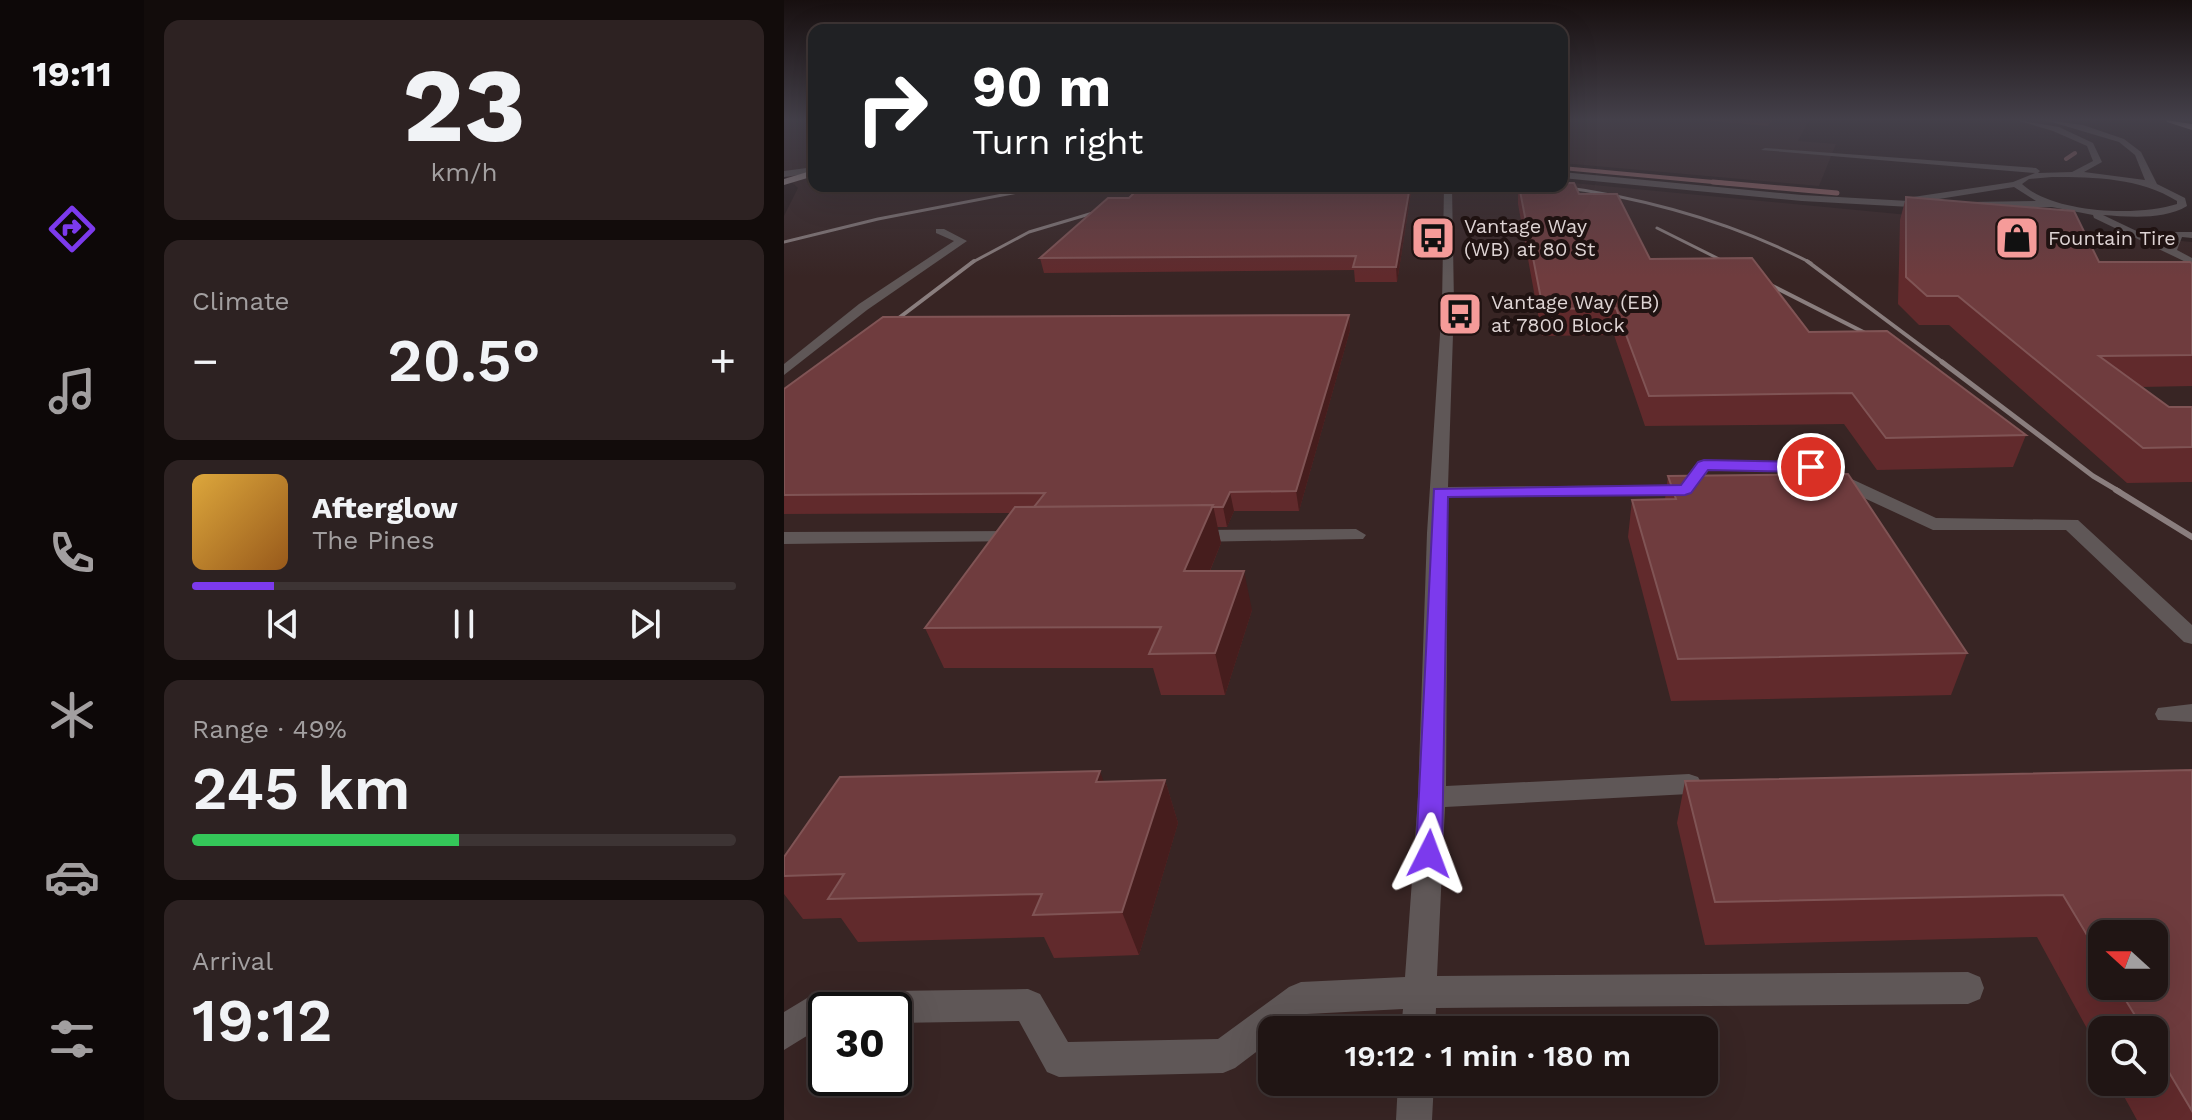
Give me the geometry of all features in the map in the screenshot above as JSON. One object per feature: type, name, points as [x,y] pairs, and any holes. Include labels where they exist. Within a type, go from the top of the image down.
[{"type":"main road","points":[[784,182],[808,172]]},
{"type":"street","points":[[1991,172],[2016,184],[2026,194],[2082,209],[2150,214],[2192,212]]},
{"type":"street","points":[[2045,172],[2060,174]]},
{"type":"street","points":[[2071,174],[2075,172]]},
{"type":"street","points":[[2143,172],[2155,187]]},
{"type":"street","points":[[1869,203],[1953,196],[2016,184],[2027,177],[2060,174],[2113,178],[2155,187],[2192,200]]},
{"type":"street","points":[[1568,176],[1869,203],[2057,204]]},
{"type":"street","points":[[1419,1016],[1432,797],[1448,304],[1448,192]]},
{"type":"street","points":[[2167,212],[2182,206],[2182,200],[2169,192]]},
{"type":"street","points":[[2082,209],[2192,262]]},
{"type":"street","points":[[2150,214],[2148,226],[2171,251]]},
{"type":"street","points":[[784,371],[863,307],[962,241],[940,231]]},
{"type":"street","points":[[2171,251],[2178,234],[2192,235]]},
{"type":"street","points":[[1440,492],[1685,490],[1704,465],[1811,467],[1933,524],[2071,524],[2192,637]]},
{"type":"street","points":[[1165,536],[1356,535]]},
{"type":"street","points":[[784,538],[1038,537]]},
{"type":"street","points":[[1432,797],[1689,784]]},
{"type":"street","points":[[784,1033],[817,1008],[1028,1005],[1059,1060],[1223,1056],[1301,998],[1968,988]]},
{"type":"street","points":[[1414,1120],[1415,1096]]},
{"type":"shaded area","points":[[784,172],[808,172],[808,192],[1568,192],[1568,183],[2192,242],[2192,1120],[784,1120],[784,216],[798,188]]},
{"type":"shaded area","points":[[1666,172],[1825,172],[1819,186]]},
{"type":"building","points":[[1568,183],[1574,183],[1579,194],[1617,194],[1650,259],[1752,258],[1809,332],[1887,331],[2026,435],[1886,438],[1852,393],[1649,396],[1616,308],[1543,309],[1520,192],[1568,192]]},
{"type":"building","points":[[1135,192],[1409,192],[1396,267],[1353,267],[1356,256],[1040,258],[1108,198],[1129,198]]},
{"type":"building","points":[[1906,197],[2074,211],[2099,262],[2192,263],[2192,355],[2099,356],[2169,407],[2192,407],[2192,447],[2143,448],[1958,296],[1927,296],[1906,277]]},
{"type":"building","points":[[1349,315],[1296,491],[1230,492],[1223,507],[1034,507],[1045,493],[784,495],[784,389],[883,317]]},
{"type":"building","points":[[1848,474],[1967,653],[1678,659],[1632,500],[1676,499],[1668,476]]},
{"type":"building","points":[[1213,505],[1184,571],[1244,571],[1215,653],[1149,654],[1161,627],[925,628],[1015,507]]},
{"type":"building","points":[[2192,770],[2192,1111],[2168,1071],[2168,1016],[2135,1016],[2126,1000],[2168,1000],[2168,920],[2088,920],[2088,937],[2063,895],[1715,902],[1685,781]]},
{"type":"building","points":[[1100,771],[1096,782],[1165,780],[1122,912],[1033,915],[1042,894],[828,899],[844,874],[784,876],[784,857],[840,777]]},
{"type":"waterway","points":[[1608,172],[1722,183]]},
{"type":"waterway","points":[[1713,182],[1722,183]]},
{"type":"waterway","points":[[1722,183],[1837,193]]},
{"type":"waterway","points":[[1722,183],[1735,184]]},
{"type":"railway","points":[[1568,188],[1687,213],[1750,235],[1807,261]]},
{"type":"railway","points":[[784,242],[878,219],[1018,192]]},
{"type":"railway","points":[[972,262],[1029,232],[1113,207]]},
{"type":"railway","points":[[1657,228],[1723,261]]},
{"type":"railway","points":[[1723,261],[1727,263]]},
{"type":"railway","points":[[1723,261],[1881,341]]},
{"type":"railway","points":[[1807,261],[1811,263]]},
{"type":"railway","points":[[1807,261],[1945,364]]},
{"type":"railway","points":[[883,330],[972,262]]},
{"type":"railway","points":[[1942,362],[2093,476],[2120,492]]},
{"type":"railway","points":[[2116,490],[2192,537]]},
{"type":"place","name":"Vantage Way (WB) at 80 St","points":[[1433,238]]},
{"type":"place","name":"Fountain Tire","points":[[2017,238]]},
{"type":"place","name":"Vantage Way (EB) at 7800 Block","points":[[1460,314]]},
{"type":"route","points":[[1429,854],[1440,492],[1685,490],[1704,465],[1811,467]]}]
